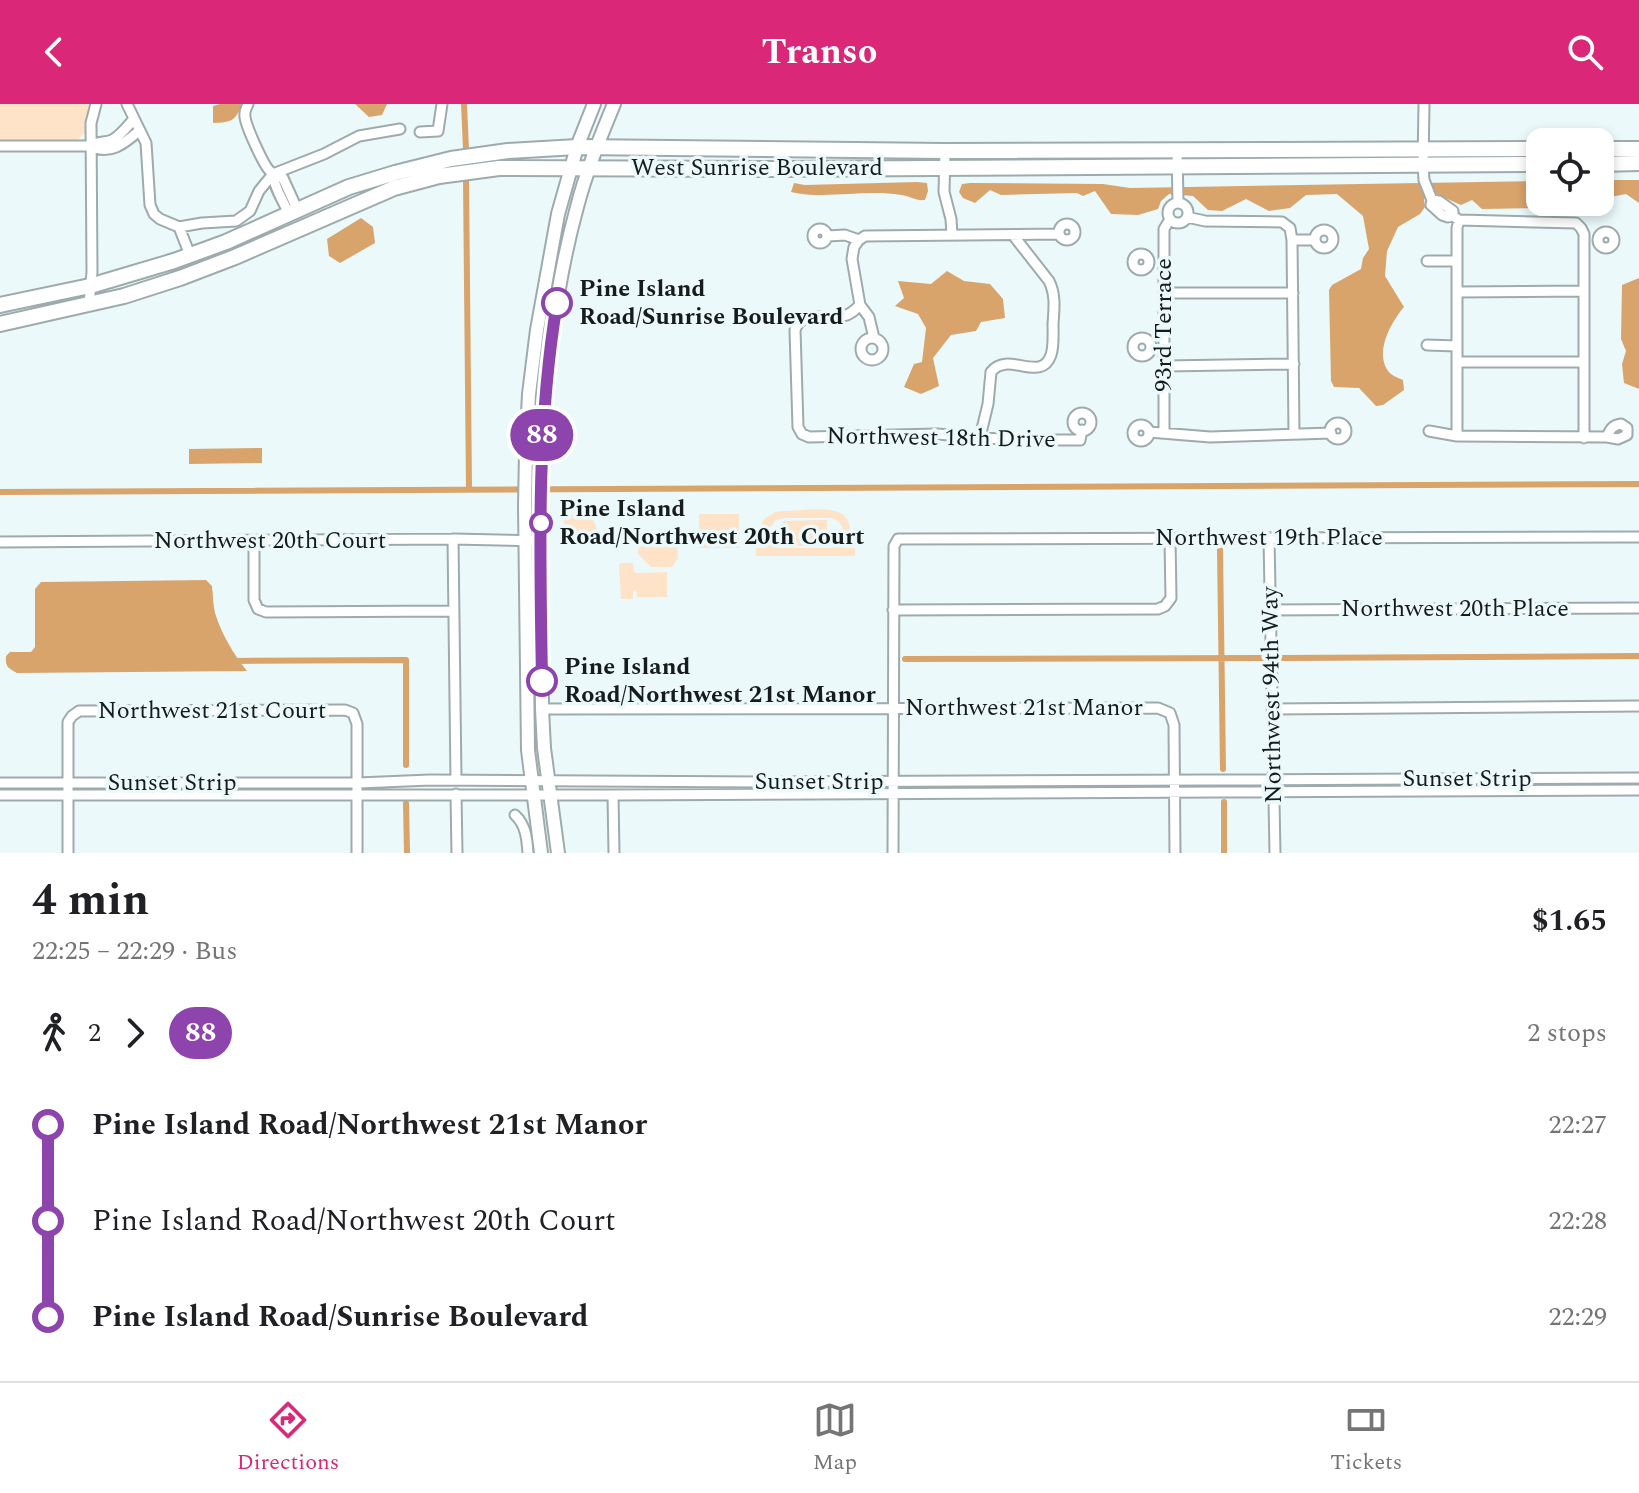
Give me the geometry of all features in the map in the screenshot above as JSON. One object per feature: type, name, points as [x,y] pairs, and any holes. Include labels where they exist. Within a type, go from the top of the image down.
[{"type":"highway","name":"West Sunrise Boulevard","points":[[0,305],[139,273],[294,213],[349,187],[451,159],[483,155],[577,147],[945,151],[1526,149]]},
{"type":"highway","points":[[1614,149],[1639,149]]},
{"type":"highway","points":[[1614,164],[1639,163]]},
{"type":"highway","name":"West Sunrise Boulevard","points":[[0,324],[139,292],[235,257],[394,188],[446,175],[499,168],[945,168],[1177,174],[1424,172],[1526,165]]},
{"type":"main road","points":[[541,853],[528,738],[525,506],[529,394],[546,273],[570,168],[594,104]]},
{"type":"main road","points":[[558,853],[542,709],[541,473],[546,380],[563,264],[576,208],[614,104]]},
{"type":"street","points":[[89,304],[91,123],[96,104]]},
{"type":"street","points":[[127,104],[146,143],[150,205],[160,219],[179,227],[241,219],[250,211],[259,191],[273,174],[359,136],[400,129]]},
{"type":"street","points":[[248,104],[245,119],[249,131],[273,174],[273,184],[294,213]]},
{"type":"street","points":[[420,132],[438,131],[442,104]]},
{"type":"street","points":[[1424,104],[1424,172],[1431,199],[1453,211],[1457,228],[1457,436]]},
{"type":"street","points":[[91,146],[118,136],[133,120]]},
{"type":"street","points":[[0,146],[118,148],[139,131]]},
{"type":"street","points":[[1177,149],[1178,200],[1186,207],[1187,217]]},
{"type":"street","points":[[945,151],[944,192],[952,235]]},
{"type":"street","points":[[1178,200],[1168,213],[1170,219],[1179,223],[1187,217],[1205,221],[1282,222],[1290,228],[1294,434]]},
{"type":"street","points":[[1456,218],[1576,223],[1581,228],[1584,242],[1584,438]]},
{"type":"street","name":"93rd Terrace","points":[[1164,433],[1164,229],[1170,219]]},
{"type":"street","points":[[179,227],[190,255]]},
{"type":"street","points":[[874,338],[869,317],[860,305],[852,259],[854,247],[865,236],[1059,234]]},
{"type":"street","points":[[828,236],[845,235],[859,240]]},
{"type":"street","points":[[980,437],[994,367],[1004,363],[1039,367],[1047,363],[1052,352],[1052,288],[1013,235]]},
{"type":"street","points":[[1292,240],[1315,240]]},
{"type":"street","points":[[1584,242],[1598,242]]},
{"type":"street","points":[[1427,261],[1457,261]]},
{"type":"street","points":[[1148,262],[1165,262]]},
{"type":"street","points":[[1457,292],[1583,291]]},
{"type":"street","points":[[1165,293],[1293,293]]},
{"type":"street","name":"Northwest 18th Drive","points":[[860,305],[846,316],[807,317],[797,325],[798,427],[802,434],[809,437],[937,434],[1012,440],[1081,435]]},
{"type":"street","points":[[1427,345],[1457,346]]},
{"type":"street","points":[[1151,347],[1165,347]]},
{"type":"street","points":[[1457,362],[1583,362]]},
{"type":"street","points":[[1165,366],[1294,364]]},
{"type":"street","points":[[1429,431],[1457,436],[1607,437]]},
{"type":"street","points":[[1149,432],[1210,437],[1331,433]]},
{"type":"street","name":"Northwest 19th Place","points":[[893,610],[894,546],[898,539],[1639,537]]},
{"type":"street","name":"Northwest 94th Way","points":[[1269,538],[1275,853]]},
{"type":"street","points":[[453,539],[456,780]]},
{"type":"street","points":[[893,853],[893,610],[1158,609],[1171,598],[1170,539]]},
{"type":"street","points":[[254,541],[254,600],[258,609],[266,612],[453,611]]},
{"type":"street","name":"Northwest 20th Court","points":[[0,542],[541,541]]},
{"type":"street","name":"Northwest 20th Place","points":[[1270,610],[1639,608]]},
{"type":"street","points":[[1273,709],[1639,706]]},
{"type":"street","name":"Northwest 21st Manor","points":[[542,709],[1158,708],[1170,713],[1174,725],[1174,780]]},
{"type":"street","name":"Northwest 21st Court","points":[[68,783],[68,722],[79,711],[345,710],[353,713],[357,724],[358,783]]},
{"type":"street","name":"Sunset Strip","points":[[0,795],[456,794],[532,788],[893,781],[1639,778]]},
{"type":"street","name":"Sunset Strip","points":[[0,783],[456,780],[532,788]]},
{"type":"street","points":[[1174,780],[1175,853]]},
{"type":"street","points":[[68,783],[68,853]]},
{"type":"street","points":[[357,853],[358,783]]},
{"type":"street","name":"Sunset Strip","points":[[549,788],[613,795],[1639,790]]},
{"type":"street","points":[[456,794],[457,853]]},
{"type":"street","points":[[613,795],[614,853]]},
{"type":"street","points":[[515,815],[521,821],[528,853]]},
{"type":"shaded area","points":[[0,104],[93,104],[85,133],[76,141],[0,140]]},
{"type":"shaded area","points":[[242,104],[232,120],[213,123],[213,106]]},
{"type":"shaded area","points":[[355,104],[387,104],[382,115],[369,117]]},
{"type":"shaded area","points":[[1614,180],[1639,180],[1639,203],[1626,194],[1614,196]]},
{"type":"shaded area","points":[[1526,181],[1526,208],[1482,209],[1472,200],[1461,205],[1436,194],[1424,199],[1425,207],[1420,214],[1398,227],[1387,251],[1385,276],[1404,307],[1389,330],[1383,358],[1391,374],[1403,380],[1404,390],[1383,405],[1376,406],[1359,388],[1334,387],[1331,381],[1329,290],[1332,285],[1361,269],[1369,249],[1363,216],[1337,194],[1306,195],[1290,208],[1269,211],[1246,199],[1222,211],[1208,210],[1193,196],[1169,194],[1158,209],[1138,215],[1111,214],[1095,191],[1083,196],[1077,193],[1001,195],[990,190],[975,203],[963,198],[959,192],[962,184],[970,183],[1103,184],[1130,188]]},
{"type":"shaded area","points":[[794,183],[927,183],[925,200],[887,193],[817,195],[791,192]]},
{"type":"shaded area","points":[[361,218],[373,227],[375,243],[340,263],[329,256],[327,239]]},
{"type":"shaded area","points":[[947,271],[964,281],[990,284],[1003,299],[1005,318],[981,322],[976,331],[951,335],[933,358],[939,386],[921,394],[904,387],[914,364],[922,362],[926,328],[918,314],[895,306],[904,298],[898,281],[931,284]]},
{"type":"shaded area","points":[[1639,278],[1639,389],[1624,383],[1622,364],[1626,351],[1621,339],[1622,285]]},
{"type":"shaded area","points":[[262,448],[262,463],[189,464],[189,449]]},
{"type":"shaded area","points":[[823,509],[841,513],[850,526],[845,548],[855,548],[855,556],[756,556],[756,548],[767,548],[761,538],[762,523],[775,512]],"holes":[[[830,518],[842,526],[843,537],[831,548],[779,548],[771,541],[769,529],[776,520]]]},
{"type":"shaded area","points":[[569,514],[585,515],[593,520],[597,529],[594,539],[569,536],[564,517]]},
{"type":"shaded area","points":[[699,514],[739,514],[739,548],[699,548]]},
{"type":"shaded area","points":[[827,520],[828,546],[783,546],[783,521]]},
{"type":"shaded area","points":[[659,531],[677,541],[678,558],[672,567],[651,567],[638,554],[644,538]]},
{"type":"shaded area","points":[[620,563],[633,563],[637,573],[667,572],[667,597],[637,597],[636,590],[633,591],[633,599],[621,599]]},
{"type":"shaded area","points":[[206,580],[212,586],[214,610],[221,628],[247,671],[17,673],[7,665],[6,656],[10,652],[31,652],[35,647],[35,589],[41,582]]},
{"type":"waterway","points":[[464,104],[466,149]]},
{"type":"waterway","points":[[466,179],[469,489]]},
{"type":"waterway","points":[[0,492],[1639,484]]},
{"type":"waterway","points":[[1220,549],[1223,769]]},
{"type":"waterway","points":[[1280,658],[1639,656]]},
{"type":"waterway","points":[[905,659],[1262,658]]},
{"type":"waterway","points":[[230,661],[406,660],[406,765]]},
{"type":"waterway","points":[[1224,802],[1224,853]]},
{"type":"waterway","points":[[406,803],[407,853]]},
{"type":"bus line","name":"88","points":[[542,681],[542,442],[546,380],[557,303]]},
{"type":"place","name":"Pine Island Road/Sunrise Boulevard","points":[[557,303]]},
{"type":"place","name":"Pine Island Road/Northwest 20th Court","points":[[541,523]]},
{"type":"place","name":"Pine Island Road/Northwest 21st Manor","points":[[542,681]]}]
